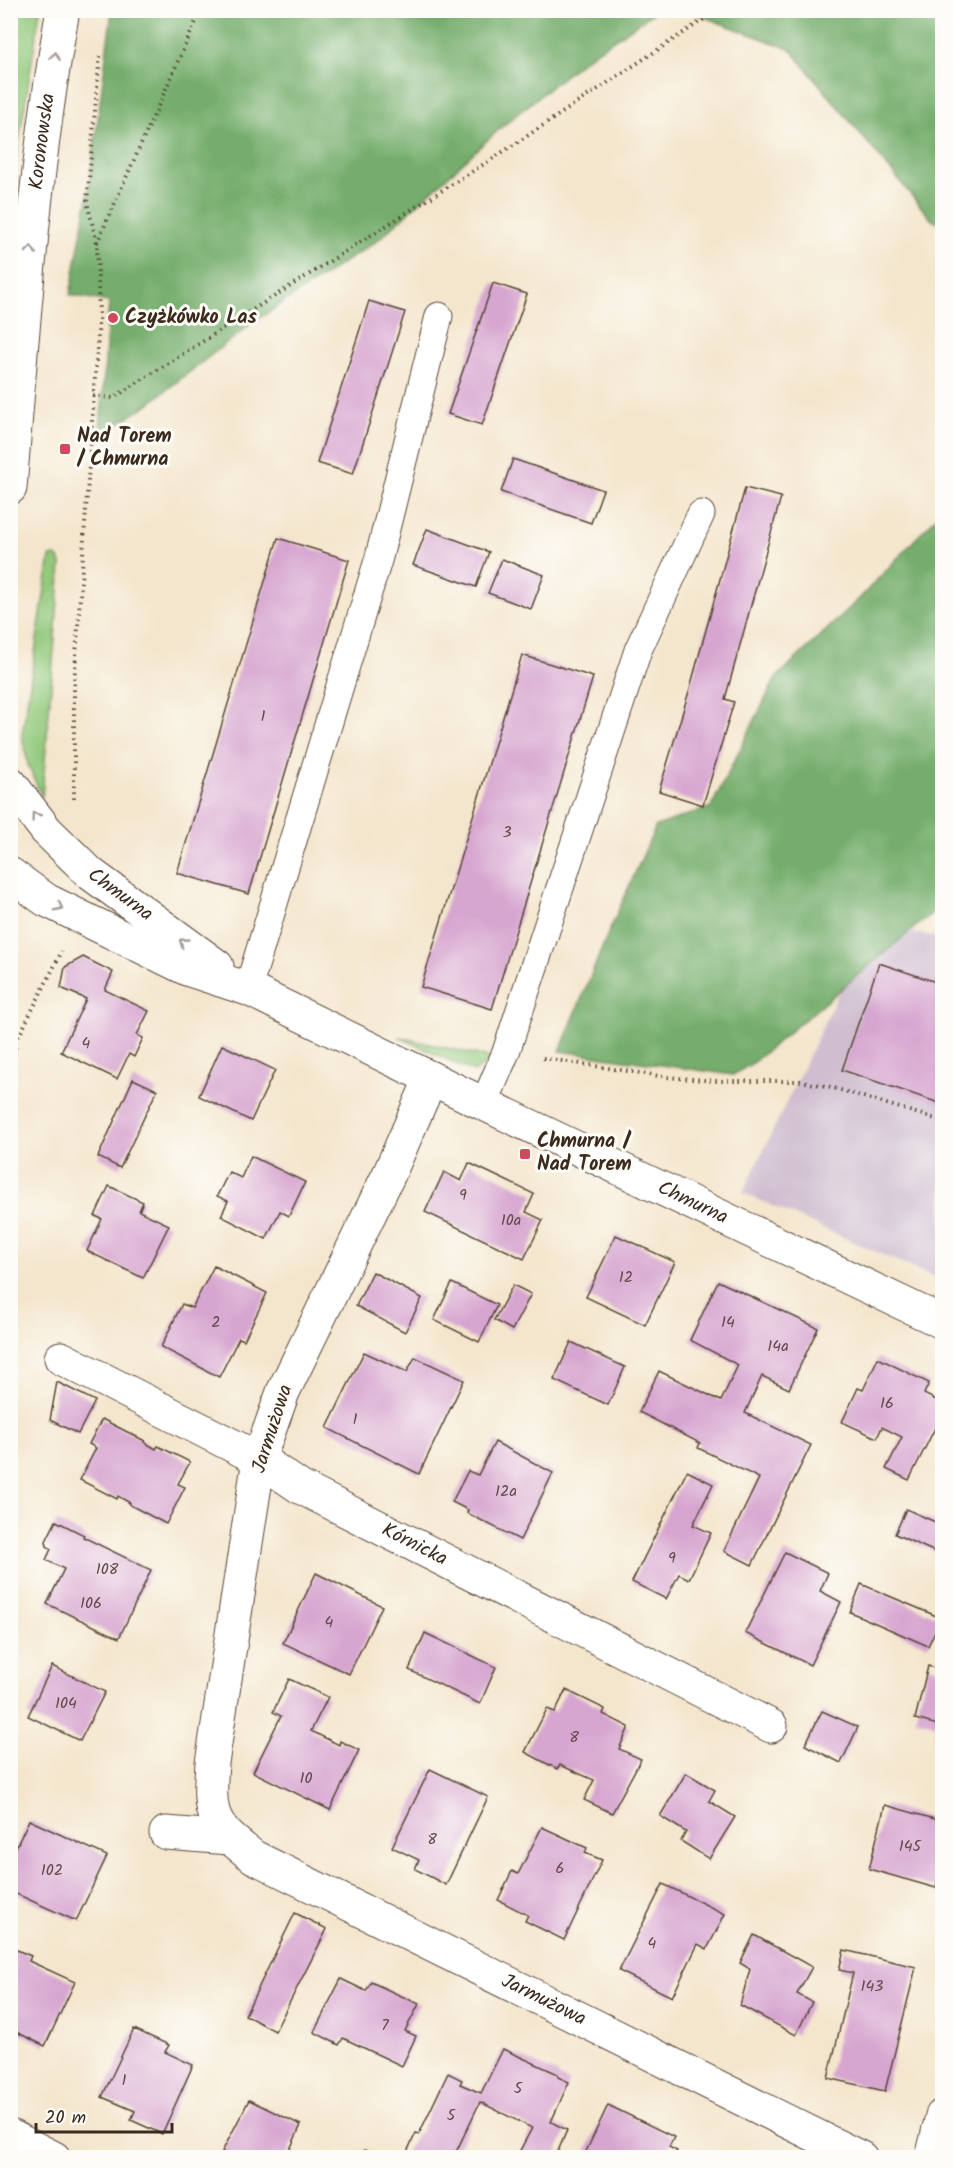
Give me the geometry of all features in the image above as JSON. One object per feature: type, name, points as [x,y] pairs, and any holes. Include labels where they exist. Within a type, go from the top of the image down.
[{"type":"street","name":"Koronowska","points":[[10,488],[22,329],[50,84],[63,10]]},
{"type":"street","points":[[10,282],[22,329]]},
{"type":"street","name":"Chmurna","points":[[10,783],[46,830],[91,874],[248,988]]},
{"type":"street","name":"Chmurna","points":[[10,874],[46,900],[187,969],[248,988],[484,1104],[942,1322]]},
{"type":"street","name":"Jarmużowa","points":[[430,1078],[390,1172],[283,1392],[259,1459],[212,1763],[210,1788],[213,1818],[229,1838],[254,1857],[861,2157]]},
{"type":"street","name":"Kórnicka","points":[[61,1358],[259,1459],[300,1487],[771,1726]]},
{"type":"street","points":[[166,1833],[229,1838]]},
{"type":"street","points":[[932,2157],[942,2116]]},
{"type":"street","points":[[10,2136],[54,2157]]},
{"type":"lane","points":[[248,988],[379,557],[439,316]]},
{"type":"lane","points":[[484,1104],[506,1052],[638,650],[701,514]]},
{"type":"path","points":[[97,243],[201,10]]},
{"type":"path","points":[[93,396],[113,398],[492,159],[718,10]]},
{"type":"path","points":[[74,808],[74,685],[99,319],[97,243],[87,202],[100,44]]},
{"type":"path","points":[[10,1090],[16,1042],[65,944]]},
{"type":"path","points":[[10,1110],[15,1284],[10,1320]]},
{"type":"shaded area","points":[[871,925],[942,938],[942,1281],[743,1193]]},
{"type":"green space","points":[[112,10],[656,11],[584,60],[504,125],[377,241],[255,321],[146,406],[116,425],[100,430],[109,302],[70,295],[87,202]]},
{"type":"green space","points":[[10,11],[40,11],[11,191]]},
{"type":"green space","points":[[688,11],[942,11],[942,224],[932,220],[790,49]]},
{"type":"green space","points":[[942,511],[942,905],[751,1064],[733,1075],[560,1051],[607,936],[656,826],[711,807],[776,678],[858,600]]},
{"type":"green space","points":[[56,556],[61,564],[42,797],[28,765],[22,735],[50,557]]},
{"type":"green space","points":[[399,1037],[492,1058],[492,1060],[474,1072]]},
{"type":"building","points":[[493,283],[527,294],[482,425],[448,414]]},
{"type":"building","points":[[369,301],[405,312],[353,474],[317,463]]},
{"type":"building","points":[[513,459],[603,490],[591,523],[501,492]]},
{"type":"building","points":[[745,488],[781,497],[725,699],[734,702],[703,805],[659,791]]},
{"type":"building","points":[[427,529],[489,552],[476,587],[413,565]]},
{"type":"building","points":[[278,538],[349,560],[249,894],[177,873]]},
{"type":"building","points":[[502,559],[544,575],[531,609],[488,593]]},
{"type":"building","points":[[522,655],[593,677],[492,1009],[421,987]]},
{"type":"building","points":[[83,957],[113,972],[105,990],[149,1011],[137,1035],[143,1038],[134,1057],[129,1054],[117,1079],[61,1052],[86,999],[61,988],[65,967]]},
{"type":"building","points":[[879,963],[942,984],[942,1104],[842,1070]]},
{"type":"building","points":[[222,1045],[275,1070],[251,1121],[199,1096]]},
{"type":"building","points":[[133,1079],[157,1090],[120,1168],[98,1157]]},
{"type":"building","points":[[251,1156],[305,1182],[289,1216],[280,1211],[266,1239],[221,1216],[228,1201],[217,1196],[229,1172],[241,1178]]},
{"type":"building","points":[[469,1163],[534,1194],[526,1212],[543,1220],[524,1259],[425,1212],[444,1172],[461,1181]]},
{"type":"building","points":[[109,1186],[143,1202],[139,1211],[169,1225],[143,1278],[87,1251],[102,1219],[95,1216]]},
{"type":"building","points":[[616,1235],[675,1262],[645,1325],[586,1297]]},
{"type":"building","points":[[214,1266],[267,1293],[244,1340],[239,1338],[219,1377],[161,1347],[182,1304],[192,1308]]},
{"type":"building","points":[[373,1272],[422,1298],[405,1332],[356,1306]]},
{"type":"building","points":[[718,1281],[818,1328],[789,1389],[762,1376],[745,1413],[811,1445],[752,1565],[724,1551],[759,1478],[698,1448],[700,1443],[639,1412],[659,1371],[721,1401],[738,1365],[690,1340]]},
{"type":"building","points":[[452,1283],[497,1305],[479,1342],[434,1320]]},
{"type":"building","points":[[513,1285],[531,1294],[512,1330],[494,1320]]},
{"type":"building","points":[[571,1342],[625,1367],[608,1405],[554,1380]]},
{"type":"building","points":[[364,1352],[407,1372],[415,1357],[464,1380],[419,1474],[327,1428]]},
{"type":"building","points":[[878,1358],[929,1383],[924,1394],[942,1403],[942,1414],[909,1480],[886,1469],[902,1437],[882,1427],[877,1438],[842,1422],[858,1388],[863,1390]]},
{"type":"building","points":[[57,1382],[95,1401],[78,1434],[50,1420]]},
{"type":"building","points":[[102,1419],[156,1449],[158,1446],[190,1462],[178,1484],[185,1487],[166,1524],[118,1496],[117,1499],[80,1480],[96,1448],[89,1444]]},
{"type":"building","points":[[495,1442],[553,1473],[520,1540],[467,1513],[468,1510],[452,1502],[468,1471],[478,1475]]},
{"type":"building","points":[[687,1471],[713,1484],[693,1525],[711,1533],[689,1579],[679,1574],[666,1599],[632,1582]]},
{"type":"building","points":[[906,1509],[942,1525],[942,1555],[895,1534]]},
{"type":"building","points":[[56,1521],[84,1535],[83,1537],[151,1570],[119,1638],[47,1604],[64,1569],[46,1560],[51,1549],[47,1546],[46,1541]]},
{"type":"building","points":[[785,1552],[828,1573],[820,1591],[841,1602],[810,1665],[745,1633]]},
{"type":"building","points":[[316,1573],[382,1606],[349,1674],[283,1643]]},
{"type":"building","points":[[861,1584],[941,1618],[928,1646],[850,1612]]},
{"type":"building","points":[[425,1633],[496,1667],[480,1704],[409,1670]]},
{"type":"building","points":[[52,1666],[105,1692],[80,1741],[28,1716]]},
{"type":"building","points":[[928,1666],[942,1670],[942,1726],[915,1719]]},
{"type":"building","points":[[289,1679],[328,1697],[311,1731],[339,1745],[340,1741],[359,1750],[330,1810],[253,1772],[281,1716],[273,1712]]},
{"type":"building","points":[[566,1690],[605,1709],[603,1714],[629,1727],[619,1749],[641,1759],[612,1813],[584,1800],[594,1780],[560,1765],[557,1769],[525,1752],[547,1709],[555,1712]]},
{"type":"building","points":[[822,1711],[858,1727],[841,1763],[805,1745]]},
{"type":"building","points":[[430,1769],[488,1797],[446,1885],[415,1869],[419,1860],[392,1847]]},
{"type":"building","points":[[686,1773],[715,1790],[709,1801],[735,1817],[709,1859],[681,1841],[686,1832],[660,1816]]},
{"type":"building","points":[[885,1805],[942,1821],[942,1859],[936,1888],[869,1869]]},
{"type":"building","points":[[29,1820],[107,1856],[76,1921],[10,1891],[10,1860]]},
{"type":"building","points":[[542,1827],[587,1848],[585,1853],[602,1860],[564,1940],[525,1921],[528,1915],[498,1900],[512,1871],[518,1874]]},
{"type":"building","points":[[663,1884],[725,1914],[707,1949],[698,1944],[672,1997],[619,1971]]},
{"type":"building","points":[[295,1913],[327,1929],[275,2031],[245,2015]]},
{"type":"building","points":[[754,1935],[812,1967],[797,1994],[812,2002],[796,2035],[740,2005],[750,1969],[740,1963]]},
{"type":"building","points":[[10,1947],[31,1956],[29,1961],[75,1982],[45,2046],[10,2029]]},
{"type":"building","points":[[844,1950],[916,1967],[885,2091],[828,2078],[853,1973],[839,1970]]},
{"type":"building","points":[[341,1979],[366,1991],[371,1982],[419,2004],[405,2031],[416,2036],[402,2066],[343,2038],[339,2045],[314,2032]]},
{"type":"building","points":[[134,2029],[169,2045],[165,2052],[193,2065],[162,2134],[131,2120],[135,2111],[102,2097]]},
{"type":"building","points":[[503,2049],[558,2074],[558,2077],[569,2082],[551,2122],[567,2130],[555,2158],[516,2158],[532,2128],[480,2102],[456,2152],[453,2151],[450,2158],[404,2158],[416,2133],[419,2134],[448,2073],[462,2080],[460,2084],[481,2093]]},
{"type":"building","points":[[249,2100],[301,2125],[286,2158],[234,2158],[222,2152]]},
{"type":"building","points":[[608,2105],[674,2137],[669,2147],[677,2151],[673,2158],[583,2158]]},
{"type":"building","points":[[364,2150],[381,2158],[361,2158]]},
{"type":"place","name":"Czyżkówko Las","points":[[113,318]]},
{"type":"place","name":"Nad Torem / Chmurna","points":[[65,449]]},
{"type":"place","name":"Chmurna / Nad Torem","points":[[525,1154]]}]
